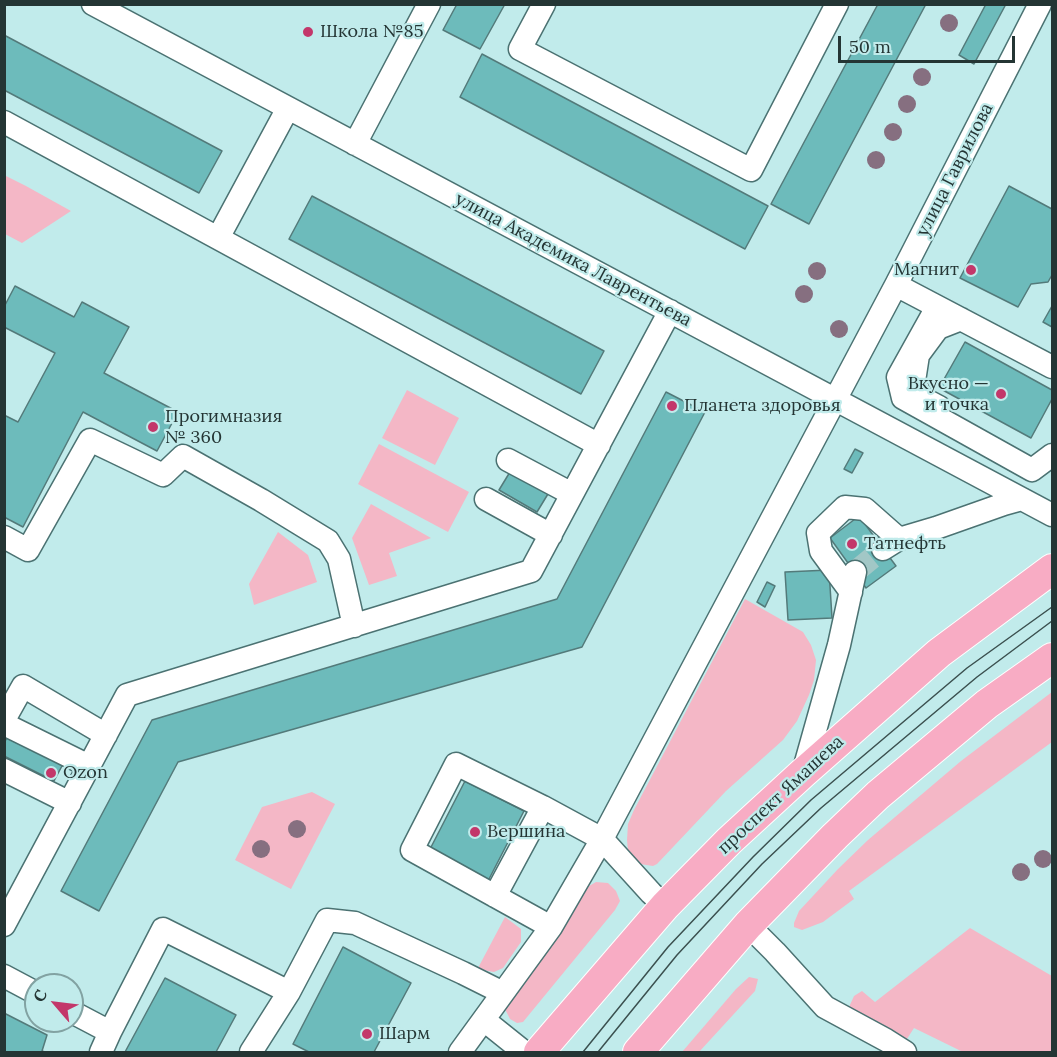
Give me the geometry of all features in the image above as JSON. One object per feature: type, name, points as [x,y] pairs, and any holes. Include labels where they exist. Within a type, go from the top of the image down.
[{"type":"main road","name":"проспект Ямашева","points":[[539,1053],[665,906],[729,841],[803,772],[939,653],[1053,569]]},
{"type":"main road","points":[[638,1053],[747,925],[878,795],[987,704],[1053,658]]},
{"type":"street","name":"улица Академика Лаврентьева","points":[[93,4],[1053,515]]},
{"type":"street","points":[[355,144],[429,4]]},
{"type":"street","points":[[543,4],[520,49],[751,170],[837,4]]},
{"type":"street","name":"улица Гаврилова","points":[[460,1053],[551,927],[602,839],[896,285],[1040,4]]},
{"type":"street","points":[[218,238],[288,108]]},
{"type":"street","points":[[4,122],[599,445]]},
{"type":"street","points":[[896,285],[1053,367]]},
{"type":"street","points":[[937,306],[898,377],[903,398],[1032,470],[1048,458],[922,398],[914,381],[918,355],[938,328],[961,319]]},
{"type":"street","points":[[4,925],[127,695],[531,571],[670,311]]},
{"type":"street","points":[[4,537],[28,550],[90,440],[163,475],[183,456],[328,541],[339,559],[354,626]]},
{"type":"street","points":[[508,460],[572,494]]},
{"type":"street","points":[[486,499],[551,535]]},
{"type":"street","points":[[803,772],[818,726],[853,582],[821,551],[818,533],[845,507],[865,509],[891,544],[1022,499]]},
{"type":"street","points":[[89,766],[4,722],[22,686],[106,735]]},
{"type":"street","points":[[551,927],[412,850],[456,764],[602,839],[665,906]]},
{"type":"street","points":[[4,770],[70,803]]},
{"type":"street","points":[[495,896],[543,807]]},
{"type":"street","points":[[251,1053],[289,992],[327,920],[355,923],[503,993]]},
{"type":"street","points":[[747,925],[825,1007],[905,1053]]},
{"type":"street","points":[[101,1053],[163,928],[289,992]]},
{"type":"street","points":[[4,976],[24,987]]},
{"type":"street","points":[[84,1018],[110,1032]]},
{"type":"street","points":[[484,1020],[524,1053]]},
{"type":"shaded area","points":[[4,175],[71,211],[22,243],[5,234]]},
{"type":"shaded area","points":[[407,390],[459,418],[435,465],[382,438]]},
{"type":"shaded area","points":[[379,444],[469,492],[448,532],[358,484]]},
{"type":"shaded area","points":[[371,504],[431,538],[389,553],[397,576],[369,585],[352,538]]},
{"type":"shaded area","points":[[278,532],[308,555],[317,582],[254,605],[249,584]]},
{"type":"shaded area","points":[[745,599],[803,632],[816,660],[814,680],[809,695],[797,721],[783,740],[726,791],[657,864],[653,866],[640,864],[631,857],[628,851],[628,824]]},
{"type":"shaded area","points":[[1052,692],[1052,742],[849,891],[854,899],[823,922],[802,930],[794,927],[799,911],[868,840],[961,761]]},
{"type":"shaded area","points":[[312,792],[335,804],[291,889],[235,860],[262,807]]},
{"type":"shaded area","points":[[596,882],[608,883],[616,891],[620,901],[615,910],[523,1022],[517,1023],[510,1019],[505,1009],[584,889]]},
{"type":"shaded area","points":[[505,917],[521,929],[521,942],[503,968],[494,972],[478,968]]},
{"type":"shaded area","points":[[970,928],[1052,976],[1052,1052],[963,1052],[914,1028],[905,1042],[853,1014],[849,1007],[854,996],[862,991],[875,1002]]},
{"type":"shaded area","points":[[749,977],[758,979],[755,991],[699,1052],[682,1052],[736,989]]},
{"type":"building","points":[[457,4],[505,4],[480,49],[443,30]]},
{"type":"building","points":[[878,4],[926,4],[809,224],[771,204]]},
{"type":"building","points":[[986,4],[1006,4],[974,64],[959,55]]},
{"type":"building","points":[[4,35],[222,151],[199,193],[4,90]]},
{"type":"building","points":[[482,54],[768,206],[745,249],[460,97]]},
{"type":"building","points":[[1009,186],[1052,209],[1052,275],[1048,282],[1031,284],[1018,307],[960,278]]},
{"type":"building","points":[[312,196],[604,351],[581,394],[289,239]]},
{"type":"building","points":[[15,286],[74,317],[82,302],[129,327],[104,373],[178,412],[157,451],[83,412],[23,527],[4,517],[4,415],[18,422],[55,353],[4,327],[4,307]]},
{"type":"building","points":[[1052,306],[1052,327],[1043,322]]},
{"type":"building","name":"Вкусно — и точка","points":[[965,342],[1052,390],[1052,399],[1031,438],[939,388]]},
{"type":"building","points":[[666,392],[705,412],[582,647],[178,762],[99,911],[61,891],[152,720],[557,599]]},
{"type":"building","points":[[855,449],[863,453],[852,473],[844,469]]},
{"type":"building","points":[[513,467],[551,489],[537,512],[499,490]]},
{"type":"building","points":[[859,516],[896,566],[866,588],[830,538]]},
{"type":"building","points":[[829,570],[832,618],[788,620],[785,572]]},
{"type":"building","points":[[767,582],[775,586],[765,607],[757,602]]},
{"type":"building","points":[[8,736],[63,764],[54,781],[4,756],[4,743]]},
{"type":"building","points":[[465,781],[524,811],[487,883],[428,853]]},
{"type":"building","points":[[343,947],[411,983],[374,1052],[309,1052],[293,1044]]},
{"type":"building","points":[[165,978],[236,1015],[216,1052],[125,1052]]},
{"type":"building","points":[[4,1013],[24,1023],[24,1033],[47,1035],[42,1051],[45,1052],[4,1052]]},
{"type":"tunnel","points":[[855,572],[883,549]]},
{"type":"tram line","points":[[583,1052],[668,947],[753,857],[811,800],[967,668],[1052,607]]},
{"type":"tram line","points":[[598,1052],[677,955],[762,864],[821,808],[977,677],[1052,621]]},
{"type":"place","name":"Школа №85","points":[[308,32]]},
{"type":"place","name":"Магнит","points":[[971,270]]},
{"type":"place","name":"Вкусно — и точка","points":[[1001,394]]},
{"type":"place","name":"Планета здоровья","points":[[672,406]]},
{"type":"place","name":"Прогимназия № 360","points":[[153,427]]},
{"type":"place","name":"Татнефть","points":[[852,544]]},
{"type":"place","name":"Ozon","points":[[51,773]]},
{"type":"place","name":"Вершина","points":[[475,832]]},
{"type":"place","name":"Шарм","points":[[367,1034]]}]
